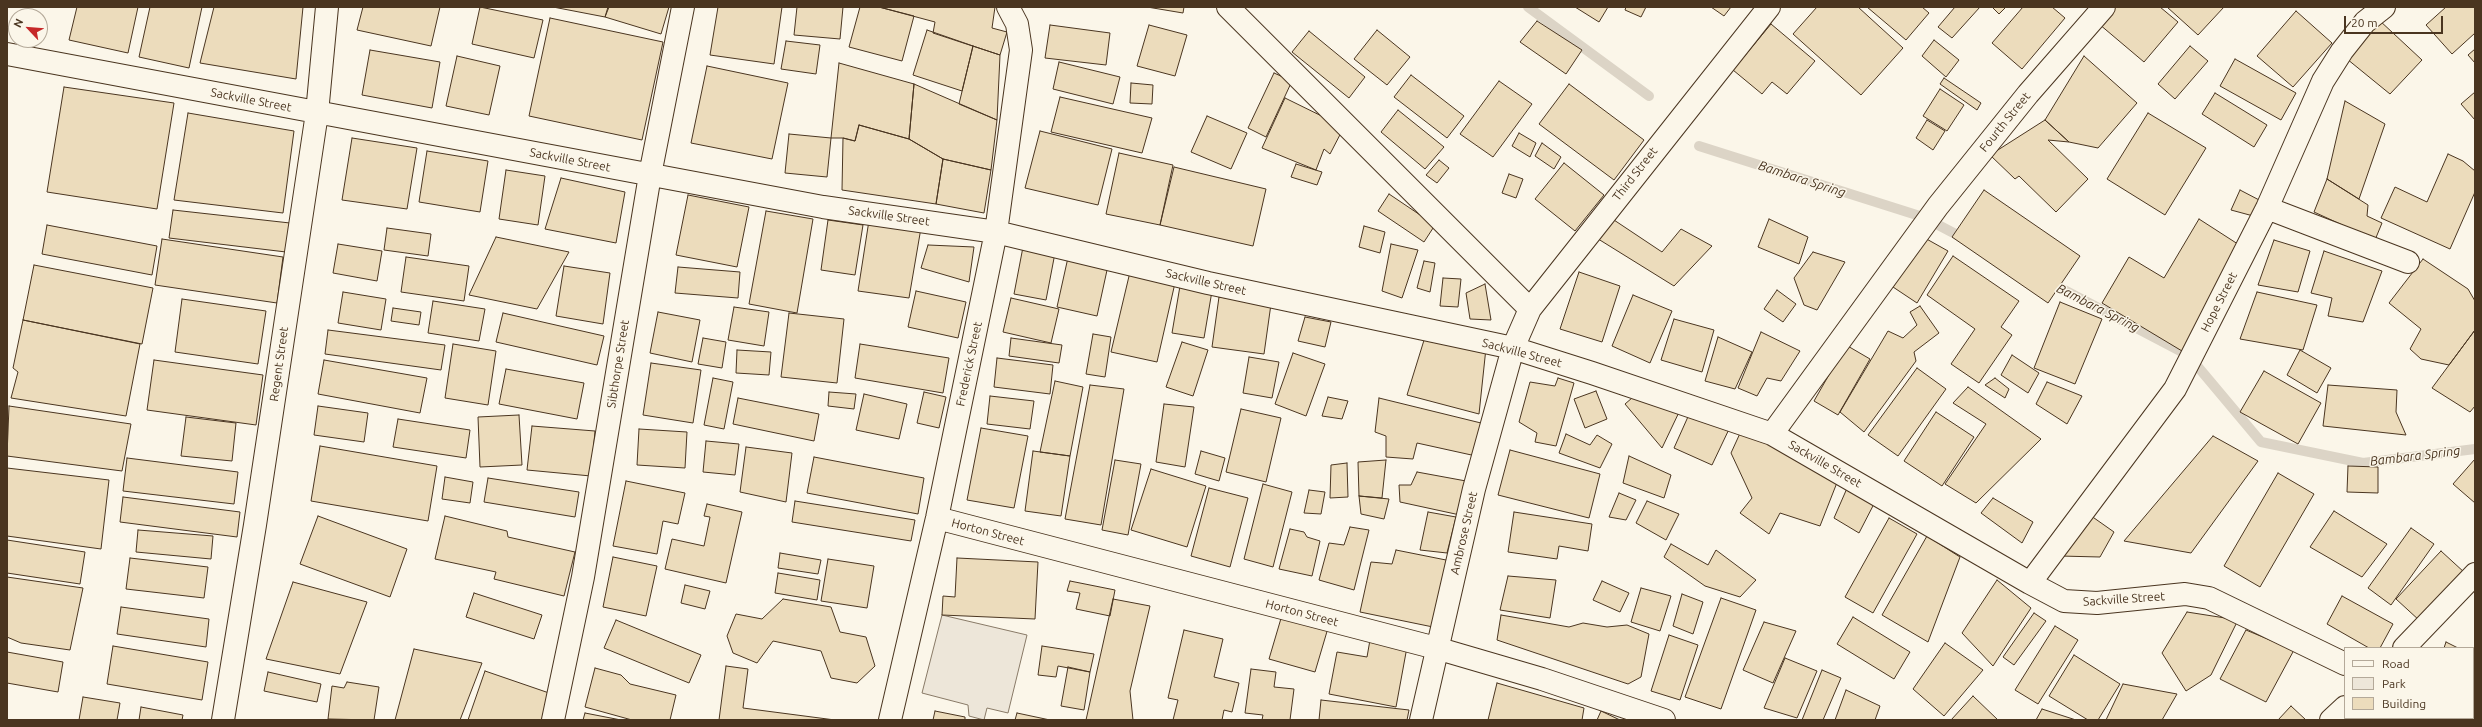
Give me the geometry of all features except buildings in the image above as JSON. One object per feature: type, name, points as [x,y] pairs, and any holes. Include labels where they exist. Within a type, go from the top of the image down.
[{"type":"street","name":"Regent Street","points":[[223,720],[254,533],[317,113],[327,7]]},
{"type":"street","name":"Sibthorpe Street","points":[[553,720],[583,577],[650,175],[683,7]]},
{"type":"street","name":"Frederick Street","points":[[890,720],[937,518],[996,232],[1021,50],[1017,24],[1008,7]]},
{"type":"street","points":[[1228,7],[1530,309]]},
{"type":"street","name":"Third Street","points":[[1513,348],[1530,309],[1769,7]]},
{"type":"street","name":"Fourth Street","points":[[1772,434],[1938,206],[2028,94],[2104,7]]},
{"type":"street","name":"Hope Street","points":[[2030,584],[2175,389],[2266,208],[2322,81],[2342,51],[2365,22],[2384,7]]},
{"type":"street","name":"Sackville Street","points":[[7,54],[650,175],[823,206],[996,232],[1208,283],[1513,348],[1772,434],[2030,584],[2064,601],[2097,603],[2184,594],[2209,598],[2344,664]]},
{"type":"street","points":[[2266,208],[2408,262]]},
{"type":"street","name":"Ambrose Street","points":[[1421,720],[1436,648],[1474,489],[1513,348]]},
{"type":"street","name":"Horton Street","points":[[937,518],[1436,648],[1542,679],[1664,720]]},
{"type":"street","points":[[2405,647],[2475,574]]},
{"type":"street","points":[[2331,720],[2344,708]]},
{"type":"green space","points":[[942,615],[1027,635],[1008,713],[987,708],[984,720],[969,716],[968,705],[922,693]]},
{"type":"waterway","name":"Bambara Spring","points":[[1528,7],[1649,96]]},
{"type":"waterway","name":"Bambara Spring","points":[[1699,146],[1923,217],[1965,239]]},
{"type":"waterway","name":"Bambara Spring","points":[[2047,281],[2188,355],[2261,442],[2363,463],[2475,449]]}]
